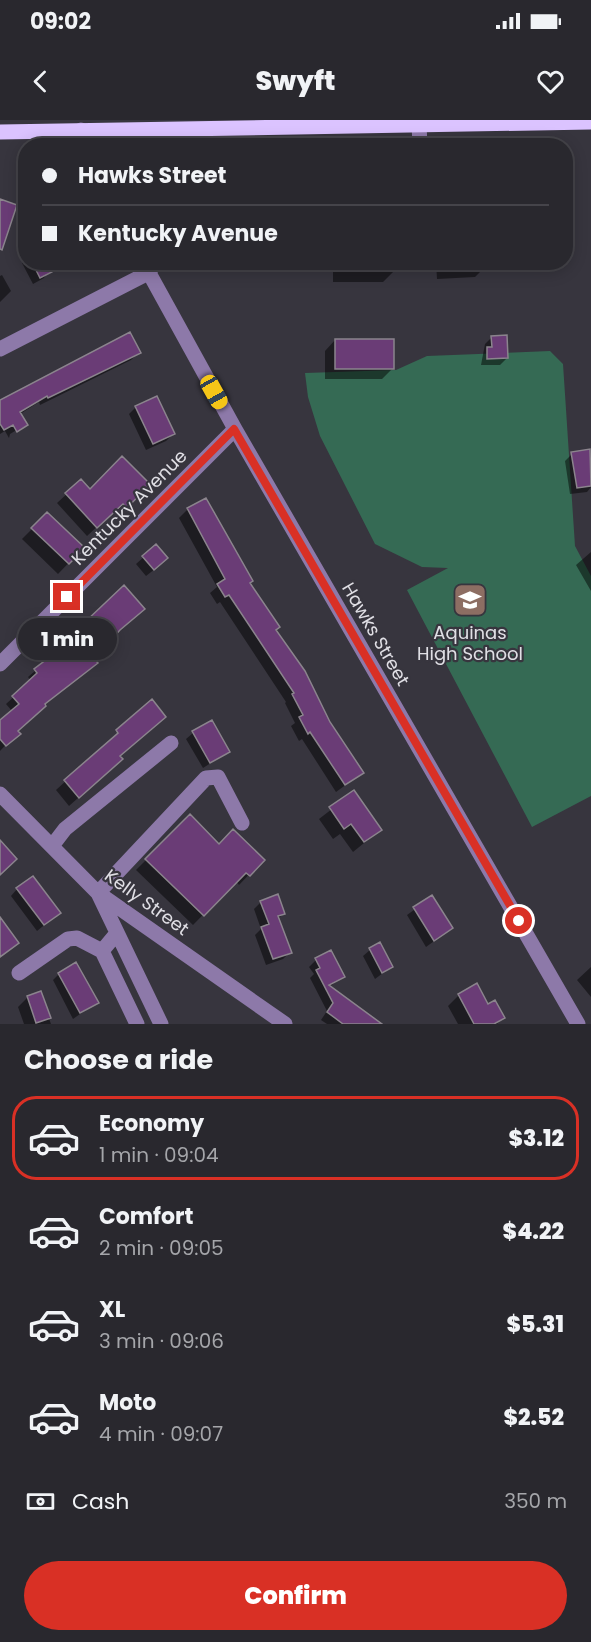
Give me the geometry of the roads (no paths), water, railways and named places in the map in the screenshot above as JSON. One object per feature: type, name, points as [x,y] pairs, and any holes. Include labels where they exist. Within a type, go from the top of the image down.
[{"type":"main road","points":[[0,132],[591,122]]},
{"type":"street","points":[[419,124],[420,138]]},
{"type":"street","points":[[81,130],[84,138]]},
{"type":"street","points":[[0,349],[142,270]]},
{"type":"street","name":"Hawks Street","points":[[151,270],[234,429],[578,1024]]},
{"type":"street","name":"Kentucky Avenue","points":[[0,664],[234,429]]},
{"type":"street","points":[[52,846],[65,830],[171,743]]},
{"type":"street","points":[[161,1024],[98,893],[206,778],[218,777],[242,823]]},
{"type":"street","name":"Kelly Street","points":[[0,794],[98,893],[285,1024]]},
{"type":"street","points":[[102,951],[117,933]]},
{"type":"street","points":[[19,973],[68,939],[77,938],[102,951],[137,1024]]},
{"type":"place","name":"Aquinas High School","points":[[470,600]]}]
